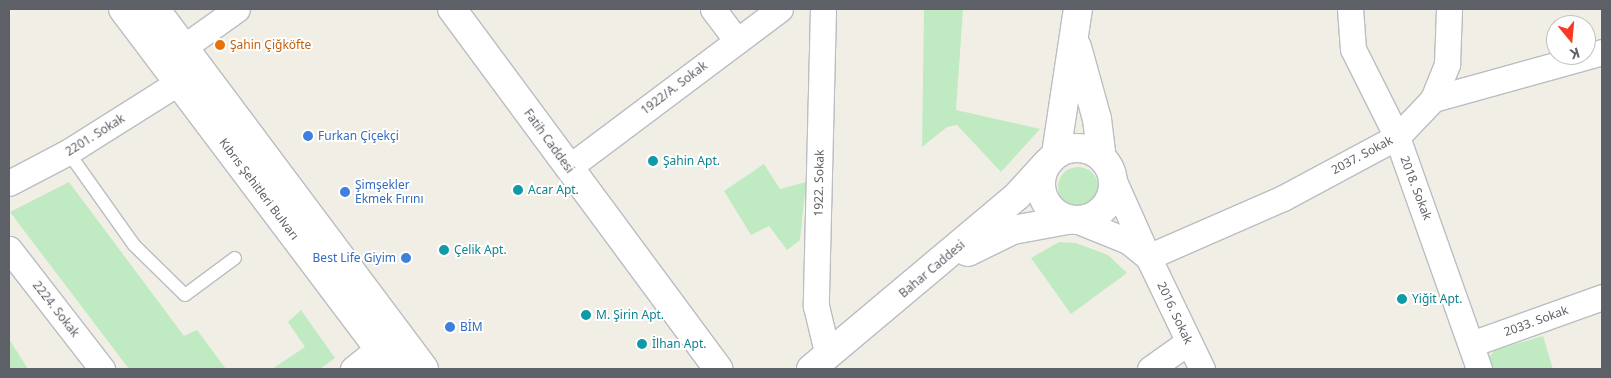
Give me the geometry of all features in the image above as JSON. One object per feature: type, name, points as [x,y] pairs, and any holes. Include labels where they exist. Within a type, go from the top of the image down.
[{"type":"street","name":"Kıbrıs Şehitleri Bulvarı","points":[[123,9],[386,359]]},
{"type":"street","name":"Kıbrıs Şehitleri Bulvarı","points":[[155,9],[424,369]]},
{"type":"street","points":[[184,47],[237,9]]},
{"type":"street","name":"Fatih Caddesi","points":[[452,9],[718,369]]},
{"type":"street","points":[[713,9],[737,41]]},
{"type":"street","name":"1922/A. Sokak","points":[[568,168],[780,9]]},
{"type":"street","name":"1922. Sokak","points":[[821,364],[816,306],[823,9]]},
{"type":"street","points":[[1078,9],[1051,159],[1042,173],[1042,196],[1056,215],[1128,241],[1148,257]]},
{"type":"street","name":"2018. Sokak","points":[[1350,9],[1353,49],[1396,137],[1479,369]]},
{"type":"street","points":[[1433,99],[1447,64],[1449,9]]},
{"type":"street","points":[[926,274],[1013,230],[1090,219],[1108,203],[1108,168],[1097,119],[1074,36]]},
{"type":"street","points":[[1433,99],[1602,52]]},
{"type":"street","name":"2201. Sokak","points":[[9,183],[68,152],[179,82]]},
{"type":"street","name":"2037. Sokak","points":[[1148,257],[1283,198],[1396,137],[1433,99]]},
{"type":"street","points":[[1051,159],[1080,147],[1108,168]]},
{"type":"street","name":"Bahar Caddesi","points":[[821,364],[1017,196],[1051,159]]},
{"type":"street","name":"2016. Sokak","points":[[1108,168],[1202,369]]},
{"type":"street","name":"2224. Sokak","points":[[9,249],[102,369]]},
{"type":"street","name":"2033. Sokak","points":[[1471,344],[1602,298]]},
{"type":"street","points":[[1150,369],[1188,342]]},
{"type":"street","points":[[353,369],[386,359]]},
{"type":"lane","points":[[68,152],[134,245],[185,295],[235,258]]},
{"type":"green space","points":[[924,9],[963,9],[956,110],[1040,129],[1001,172],[957,125],[947,127],[922,147]]},
{"type":"green space","points":[[764,164],[780,189],[806,182],[800,240],[787,250],[769,226],[751,235],[724,191]]},
{"type":"green space","points":[[1082,167],[1089,170],[1095,176],[1098,187],[1097,195],[1089,204],[1082,207],[1074,207],[1067,204],[1059,195],[1058,183],[1061,176],[1070,168]]},
{"type":"green space","points":[[69,182],[184,336],[197,330],[226,369],[129,369],[10,212]]},
{"type":"green space","points":[[1059,242],[1076,243],[1108,255],[1127,273],[1071,314],[1031,258]]},
{"type":"green space","points":[[301,310],[335,358],[320,369],[272,369],[305,347],[288,322]]},
{"type":"green space","points":[[1543,336],[1553,369],[1492,369],[1488,358],[1495,350]]},
{"type":"green space","points":[[9,339],[28,369],[9,369]]},
{"type":"place","name":"Şahin Çiğköfte","points":[[220,45]]},
{"type":"place","name":"Furkan Çiçekçi","points":[[308,136]]},
{"type":"place","name":"Şahin Apt.","points":[[653,161]]},
{"type":"place","name":"Acar Apt.","points":[[518,190]]},
{"type":"place","name":"Şimşekler Ekmek Fırını","points":[[345,192]]},
{"type":"place","name":"Çelik Apt.","points":[[444,250]]},
{"type":"place","name":"Best Life Giyim","points":[[406,258]]},
{"type":"place","name":"Yiğit Apt.","points":[[1402,299]]},
{"type":"place","name":"M. Şirin Apt.","points":[[586,315]]},
{"type":"place","name":"BİM","points":[[450,327]]},
{"type":"place","name":"İlhan Apt.","points":[[642,344]]}]
